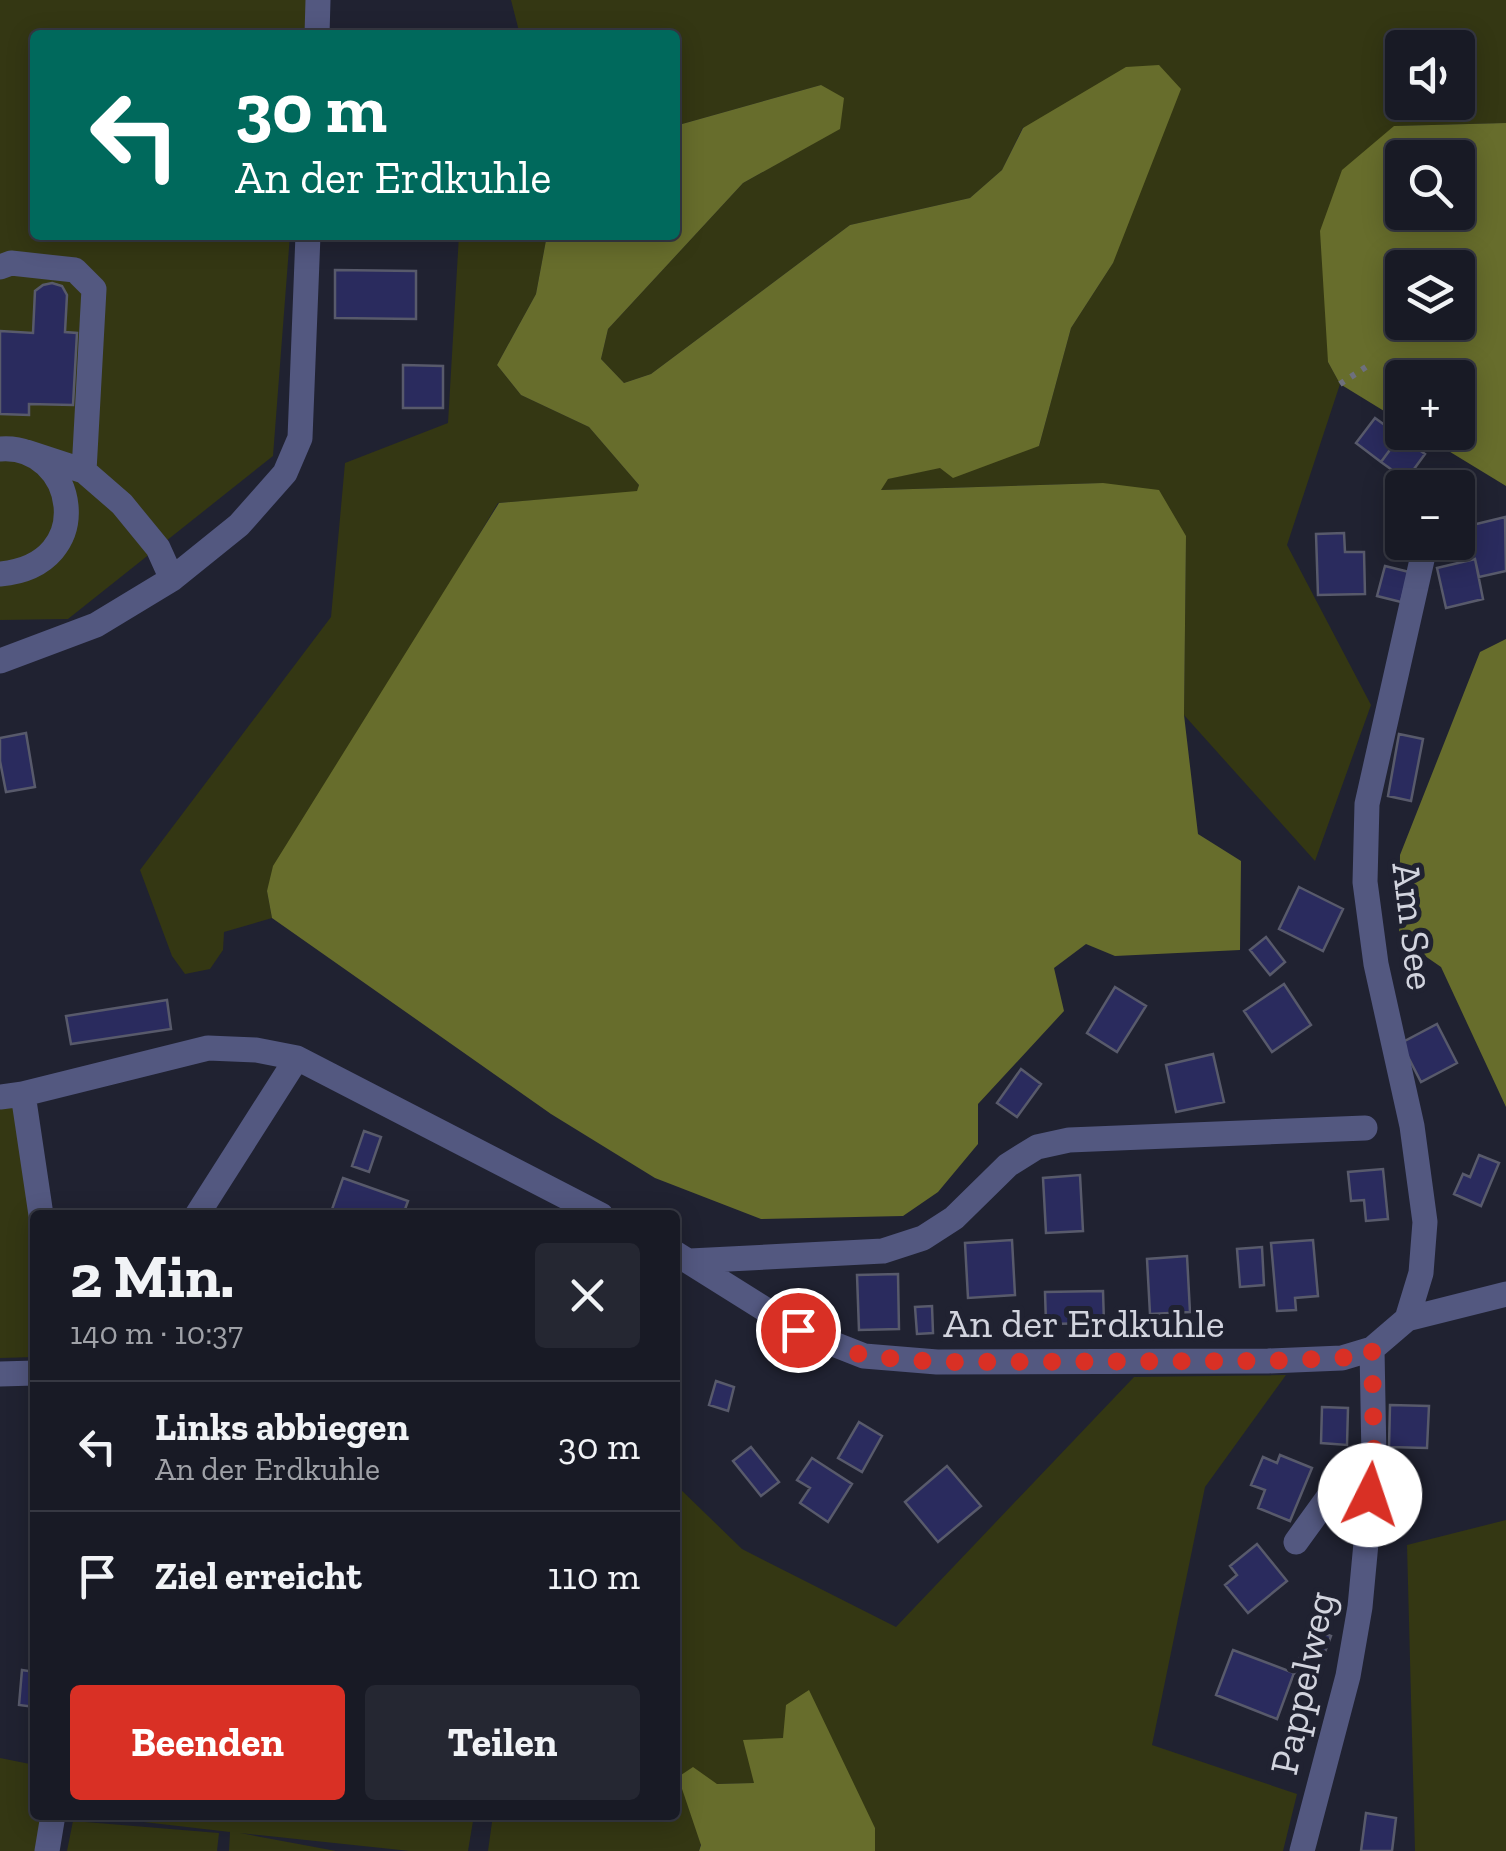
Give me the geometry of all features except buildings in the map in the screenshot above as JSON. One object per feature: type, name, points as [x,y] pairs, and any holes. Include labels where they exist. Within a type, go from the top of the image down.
[{"type":"street","points":[[317,30],[318,0]]},
{"type":"street","points":[[0,660],[96,625],[172,579],[240,525],[285,473],[300,438],[308,240]]},
{"type":"street","points":[[0,267],[11,263],[75,270],[94,290],[84,471]]},
{"type":"street","points":[[13,450],[84,471],[122,504],[158,548],[172,579]]},
{"type":"street","points":[[0,574],[38,565],[53,552],[63,534],[67,514],[65,495],[56,476],[43,462],[13,450]]},
{"type":"street","name":"Am See","points":[[1407,1319],[1421,1273],[1425,1222],[1412,1126],[1376,964],[1366,882],[1366,804],[1422,560]]},
{"type":"street","points":[[40,1210],[12,1095],[208,1048],[256,1050],[297,1058],[592,1210]]},
{"type":"street","points":[[200,1210],[297,1058]]},
{"type":"street","points":[[682,1257],[882,1251],[923,1238],[954,1218],[1008,1166],[1037,1147],[1070,1140],[1365,1128]]},
{"type":"street","name":"An der Erdkuhle","points":[[682,1257],[798,1330],[864,1356],[937,1362],[1342,1358],[1372,1349],[1407,1319],[1506,1294]]},
{"type":"street","name":"Pappelweg","points":[[1302,1851],[1351,1659],[1360,1607],[1374,1458],[1372,1349]]},
{"type":"street","points":[[0,1374],[30,1373]]},
{"type":"street","points":[[1296,1542],[1336,1488],[1374,1458]]},
{"type":"street","points":[[48,1851],[52,1820]]},
{"type":"path","points":[[1340,384],[1372,364]]},
{"type":"shaded area","points":[[0,0],[309,0],[306,30],[30,30],[30,240],[290,240],[273,456],[68,619],[0,620]]},
{"type":"shaded area","points":[[511,0],[1506,0],[1506,123],[1394,126],[1390,140],[1385,140],[1385,158],[1328,362],[1340,384],[1287,545],[1371,705],[1315,861],[1184,715],[1186,536],[1103,483],[880,490],[887,479],[1039,446],[1071,328],[1113,263],[1023,127],[1002,170],[970,198],[850,225],[651,374],[624,383],[601,359],[608,329],[743,183],[839,129],[821,85],[680,125],[680,30],[519,30]]},
{"type":"shaded area","points":[[1159,65],[1181,89],[1113,263],[1071,328],[1039,446],[953,478],[940,468],[888,479],[881,490],[1103,483],[1159,490],[1186,536],[1184,715],[1198,834],[1241,861],[1240,950],[1115,956],[1086,944],[1054,968],[1064,1011],[978,1104],[978,1144],[938,1192],[903,1216],[761,1219],[655,1178],[551,1114],[272,918],[267,891],[273,866],[499,503],[637,491],[639,485],[589,427],[521,395],[497,365],[536,294],[546,240],[680,240],[680,125],[821,85],[844,98],[840,129],[743,183],[608,329],[601,359],[624,383],[651,374],[850,225],[970,198],[1002,170],[1023,128],[1126,67]]},
{"type":"shaded area","points":[[1506,123],[1506,486],[1447,450],[1475,450],[1475,360],[1385,360],[1385,412],[1340,384],[1328,362],[1320,231],[1342,170],[1394,126]]},
{"type":"shaded area","points":[[459,240],[546,240],[536,294],[497,365],[521,395],[589,427],[639,485],[637,492],[498,503],[267,891],[272,918],[224,932],[223,950],[210,969],[185,974],[172,956],[140,870],[331,617],[345,463],[448,423]]},
{"type":"shaded area","points":[[1506,639],[1506,1107],[1441,967],[1399,938],[1400,855],[1480,652]]},
{"type":"shaded area","points":[[23,1094],[35,1210],[30,1210],[30,1357],[0,1358],[0,1097]]},
{"type":"shaded area","points":[[1286,1375],[1205,1487],[1152,1745],[1297,1794],[1283,1851],[875,1851],[875,1828],[783,1738],[755,1783],[716,1784],[699,1851],[488,1851],[492,1820],[680,1820],[680,1489],[742,1549],[896,1627],[1134,1377]]},
{"type":"shaded area","points":[[1506,1520],[1506,1851],[1415,1851],[1407,1545]]},
{"type":"shaded area","points":[[809,1690],[875,1828],[875,1851],[699,1851],[701,1845],[680,1776],[693,1767],[717,1784],[754,1783],[743,1740],[783,1738],[786,1705]]},
{"type":"shaded area","points":[[0,1758],[30,1764],[30,1820],[41,1820],[35,1851],[0,1851]]},
{"type":"shaded area","points":[[126,1820],[473,1820],[468,1851],[410,1851],[240,1833],[336,1851],[229,1851],[230,1832]]},
{"type":"shaded area","points":[[73,1821],[219,1833],[217,1851],[67,1851]]},
{"type":"route","points":[[798,1330],[864,1356],[937,1362],[1268,1361],[1342,1358],[1372,1349],[1374,1458],[1370,1495]]}]
